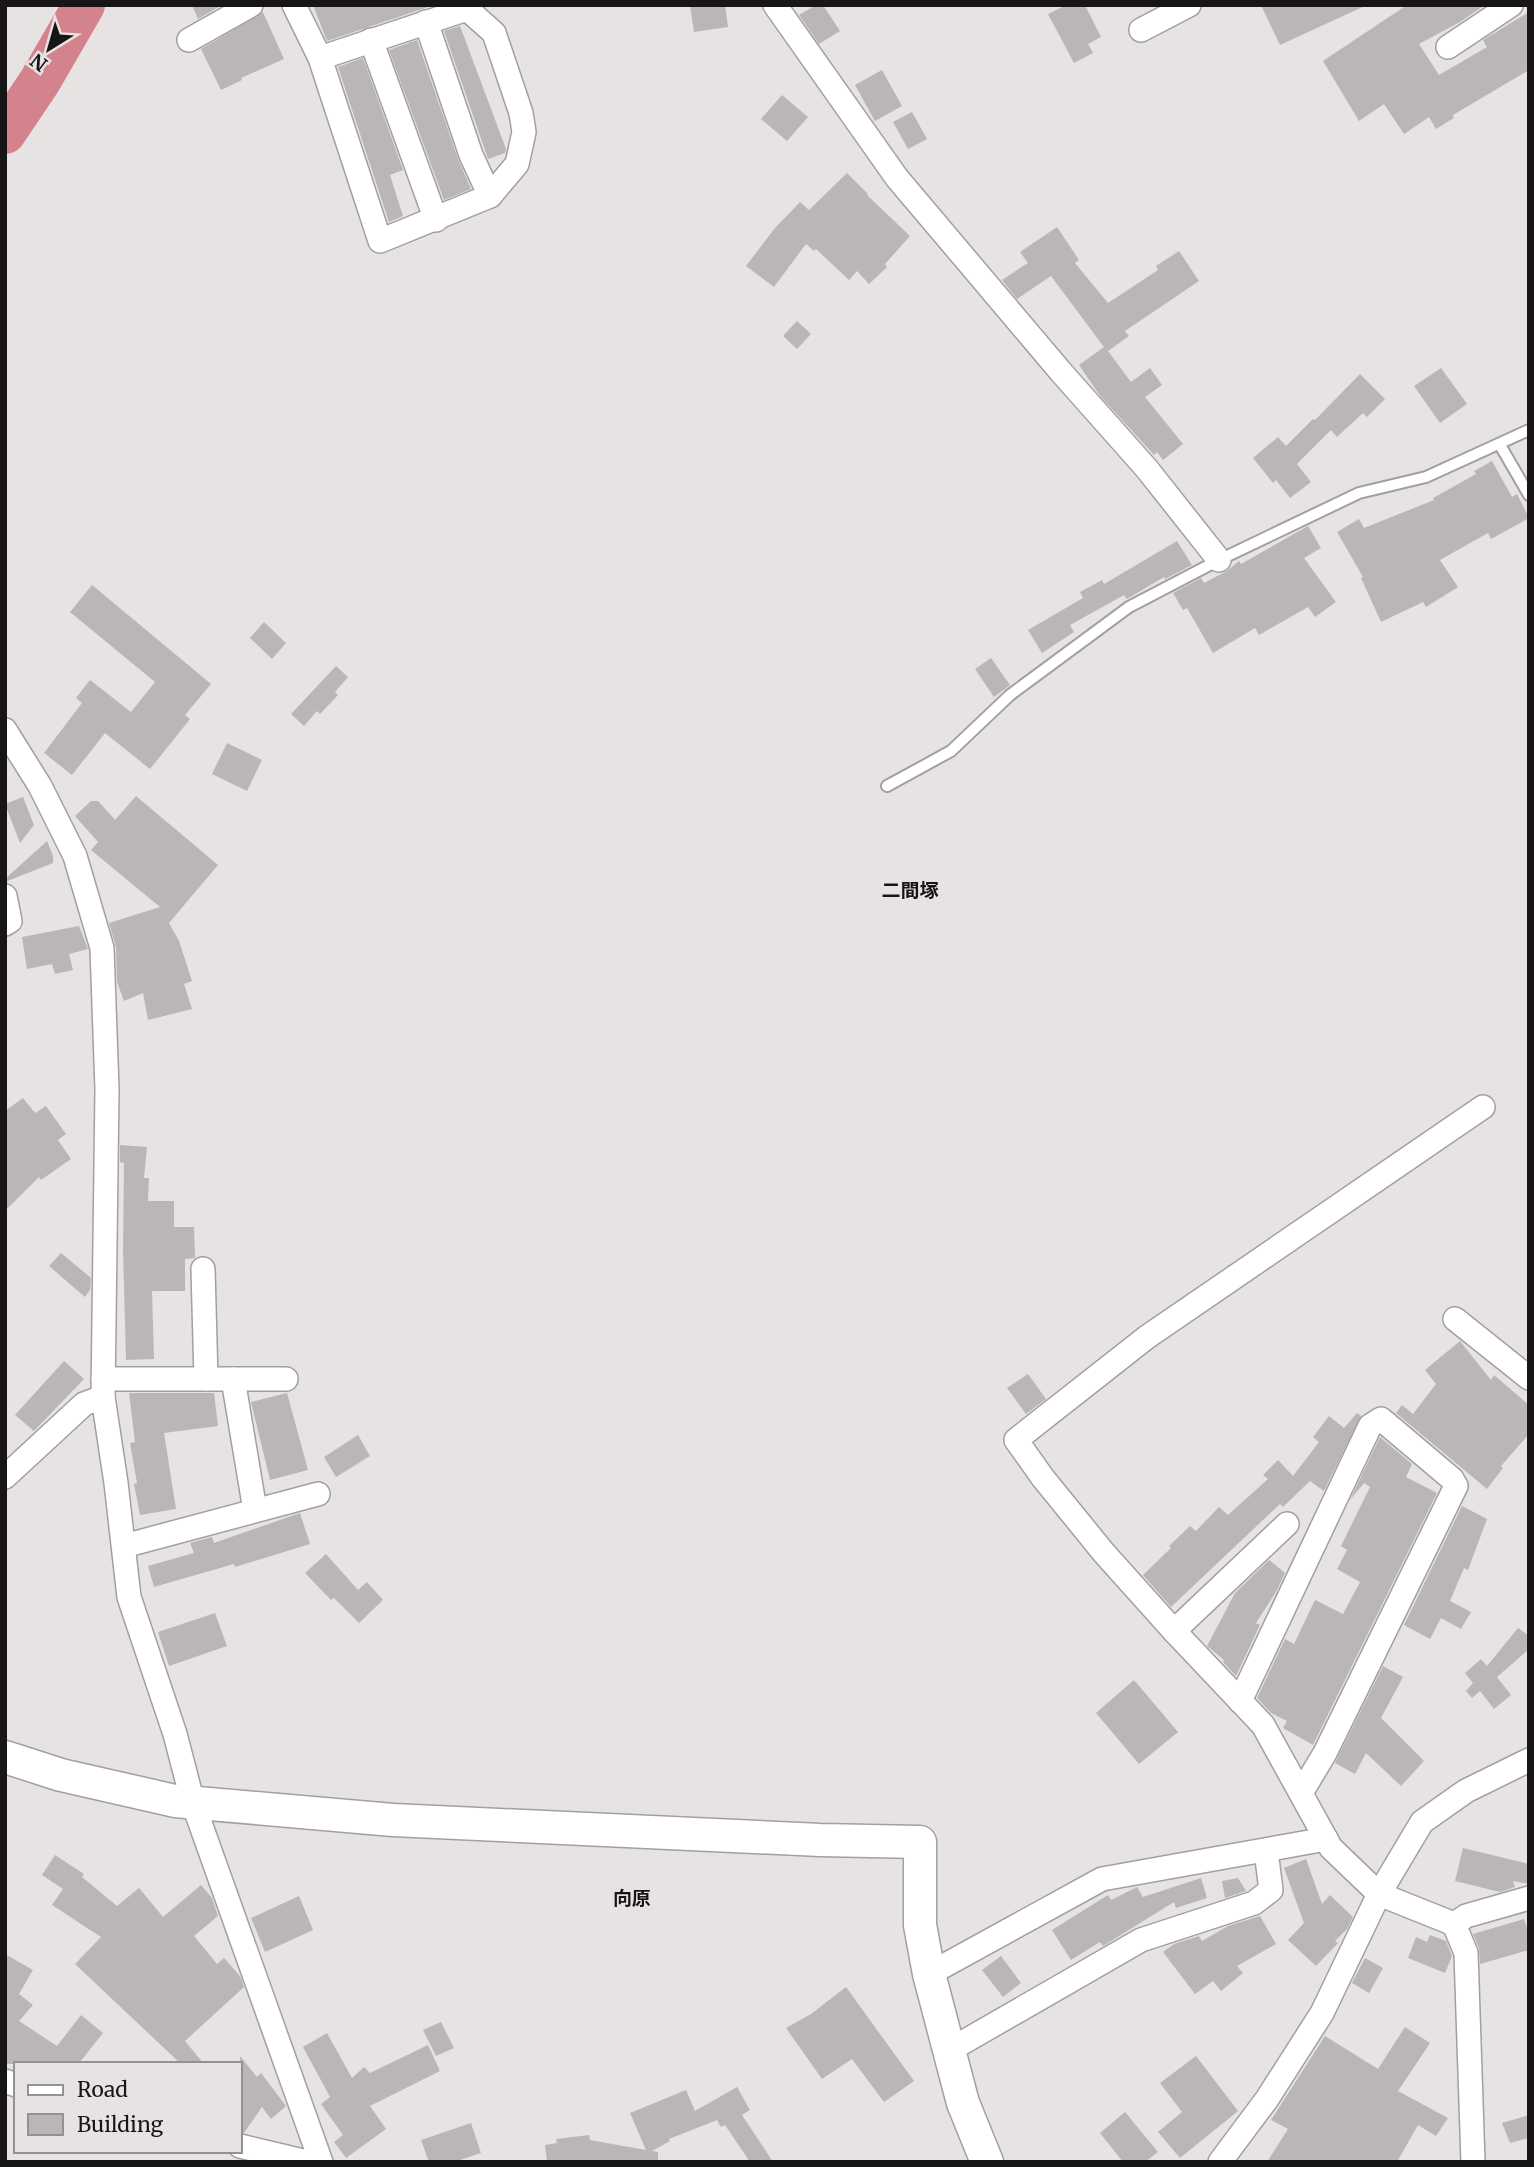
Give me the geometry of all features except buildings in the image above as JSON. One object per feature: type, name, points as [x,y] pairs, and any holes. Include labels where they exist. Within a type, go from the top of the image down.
[{"type":"street","points":[[189,40],[251,5]]},
{"type":"street","points":[[294,5],[320,58],[380,241],[490,195],[517,164],[524,132],[521,113],[494,33],[467,9],[320,58]]},
{"type":"street","points":[[775,5],[897,178],[1061,372],[1147,468],[1219,560]]},
{"type":"street","points":[[1141,30],[1189,5]]},
{"type":"street","points":[[1448,47],[1511,5]]},
{"type":"street","points":[[426,22],[471,155],[490,195]]},
{"type":"street","points":[[372,40],[436,219]]},
{"type":"street","points":[[5,730],[40,786],[75,856],[102,948],[107,1130],[103,1388],[129,1597],[175,1734],[193,1803],[321,2162]]},
{"type":"street","points":[[5,896],[10,921],[5,925]]},
{"type":"street","points":[[1473,2162],[1466,1953],[1454,1924],[1379,1894],[1331,1848],[1263,1725],[1104,1553],[1016,1440],[1147,1337],[1483,1107]]},
{"type":"street","points":[[203,1269],[206,1379]]},
{"type":"street","points":[[1455,1319],[1529,1378]]},
{"type":"street","points":[[5,1477],[103,1388],[206,1379],[286,1379]]},
{"type":"street","points":[[233,1379],[256,1510]]},
{"type":"street","points":[[1240,1701],[1370,1426],[1381,1419],[1452,1479],[1456,1486],[1325,1752],[1301,1793]]},
{"type":"street","points":[[124,1546],[318,1494]]},
{"type":"street","points":[[1174,1631],[1287,1524]]},
{"type":"street","points":[[5,1758],[61,1775],[193,1803],[393,1820],[820,1840],[920,1842],[919,1918],[929,1974],[947,2051],[985,2161]]},
{"type":"street","points":[[1220,2162],[1267,2099],[1322,2013],[1379,1894],[1422,1822],[1466,1791],[1529,1760]]},
{"type":"street","points":[[929,1974],[1102,1879],[1326,1839]]},
{"type":"street","points":[[947,2051],[1141,1940],[1254,1903],[1271,1890],[1266,1851]]},
{"type":"street","points":[[1454,1924],[1466,1916],[1529,1898]]},
{"type":"street","points":[[242,2146],[307,2162]]},
{"type":"lane","points":[[887,786],[951,751],[1010,695],[1129,607],[1219,560],[1359,493],[1426,477],[1529,430]]},
{"type":"lane","points":[[1500,445],[1529,495]]},
{"type":"waterway","points":[[5,133],[40,81],[84,5]]},
{"type":"district","name":"二間塚","points":[[910,890]]},
{"type":"district","name":"向原","points":[[632,1898]]}]
